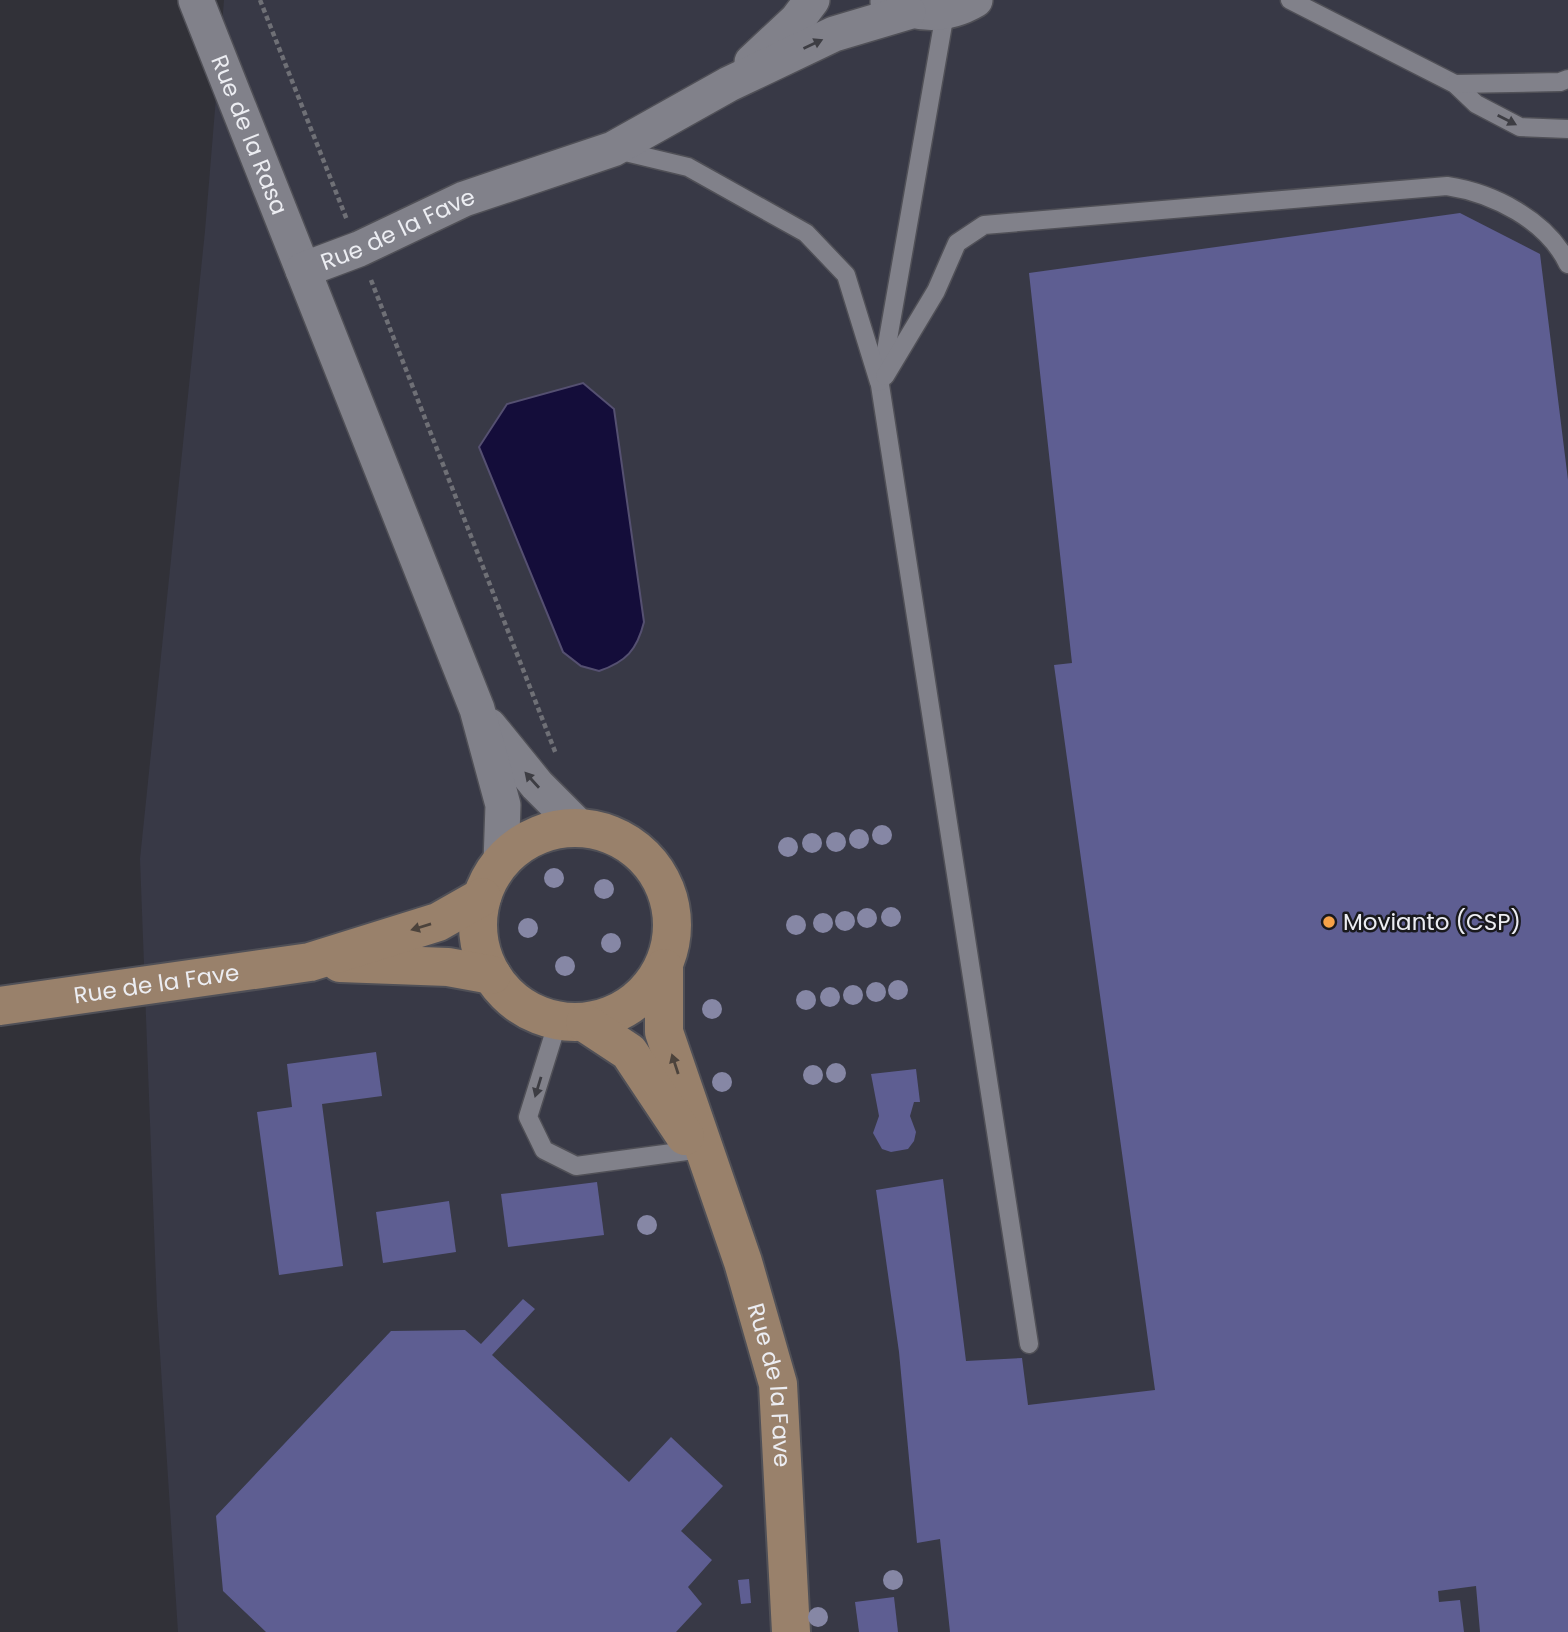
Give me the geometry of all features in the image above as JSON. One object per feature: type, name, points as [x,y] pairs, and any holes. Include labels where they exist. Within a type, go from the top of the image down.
[{"type":"main road","points":[[580,828],[610,834],[636,849],[657,871],[671,902],[673,935],[664,968],[644,995],[618,1014],[571,1022],[532,1013],[509,997],[492,975],[481,950],[478,924],[482,897],[501,862],[523,843],[551,831],[580,828]]},
{"type":"main road","name":"Rue de la Fave","points":[[0,1006],[310,962],[438,922],[482,897]]},
{"type":"main road","name":"Rue de la Fave","points":[[310,962],[448,967],[492,975]]},
{"type":"main road","name":"Rue de la Fave","points":[[664,968],[664,1032],[703,1163],[743,1262],[778,1384],[788,1622]]},
{"type":"main road","name":"Rue de la Fave","points":[[571,1022],[629,1052],[703,1163]]},
{"type":"street","name":"Rue de la Rasa","points":[[196,0],[303,271]]},
{"type":"street","name":"Rue de la Fave","points":[[729,84],[797,20],[811,0]]},
{"type":"street","name":"Rue de la Fave","points":[[501,862],[503,805],[477,709],[303,271],[359,249],[464,199],[613,149],[729,84],[897,6],[960,7]]},
{"type":"street","name":"Rue de la Fave","points":[[477,709],[506,751],[580,828]]},
{"type":"lane","points":[[1290,0],[1455,84],[1476,104],[1520,127],[1568,129]]},
{"type":"lane","points":[[880,385],[960,7]]},
{"type":"lane","points":[[1455,84],[1560,82],[1568,79]]},
{"type":"lane","points":[[613,149],[688,167],[806,233],[846,275],[880,385],[1029,1344]]},
{"type":"lane","points":[[880,385],[936,291],[957,243],[984,225],[1447,186],[1474,190],[1510,207],[1545,234],[1568,264]]},
{"type":"lane","points":[[571,1022],[528,1117],[544,1150],[576,1166],[703,1163]]},
{"type":"path","points":[[260,0],[559,762],[537,785]]},
{"type":"shaded area","points":[[224,0],[1568,0],[1568,1632],[178,1632],[157,1307],[140,859],[205,231]]},
{"type":"shaded area","points":[[583,383],[614,409],[644,622],[638,640],[629,654],[599,671],[581,666],[563,652],[479,447],[507,404]]},
{"type":"building","name":"Movianto (CSP)","points":[[1460,213],[1540,254],[1568,480],[1568,1632],[1480,1632],[1476,1586],[1438,1591],[1439,1602],[1460,1600],[1464,1632],[950,1632],[940,1539],[917,1543],[899,1352],[876,1190],[943,1179],[966,1361],[1022,1358],[1028,1405],[1155,1390],[1054,665],[1072,663],[1029,273]]},
{"type":"building","points":[[376,1052],[382,1096],[322,1104],[343,1266],[279,1275],[257,1112],[292,1107],[287,1064]]},
{"type":"building","points":[[916,1069],[920,1102],[914,1102],[910,1116],[916,1132],[914,1141],[908,1149],[891,1152],[882,1149],[873,1133],[879,1116],[871,1074]]},
{"type":"building","points":[[597,1182],[604,1235],[508,1247],[501,1194]]},
{"type":"building","points":[[449,1201],[456,1252],[383,1263],[376,1212]]},
{"type":"building","points":[[523,1299],[535,1309],[492,1355],[629,1482],[671,1437],[723,1486],[681,1531],[712,1560],[688,1587],[702,1604],[676,1632],[266,1632],[223,1591],[216,1516],[391,1331],[465,1330],[481,1344]]},
{"type":"building","points":[[749,1579],[751,1603],[741,1604],[738,1580]]},
{"type":"building","points":[[894,1597],[898,1632],[859,1632],[855,1602]]},
{"type":"place","name":"Movianto (CSP)","points":[[1329,922]]}]
